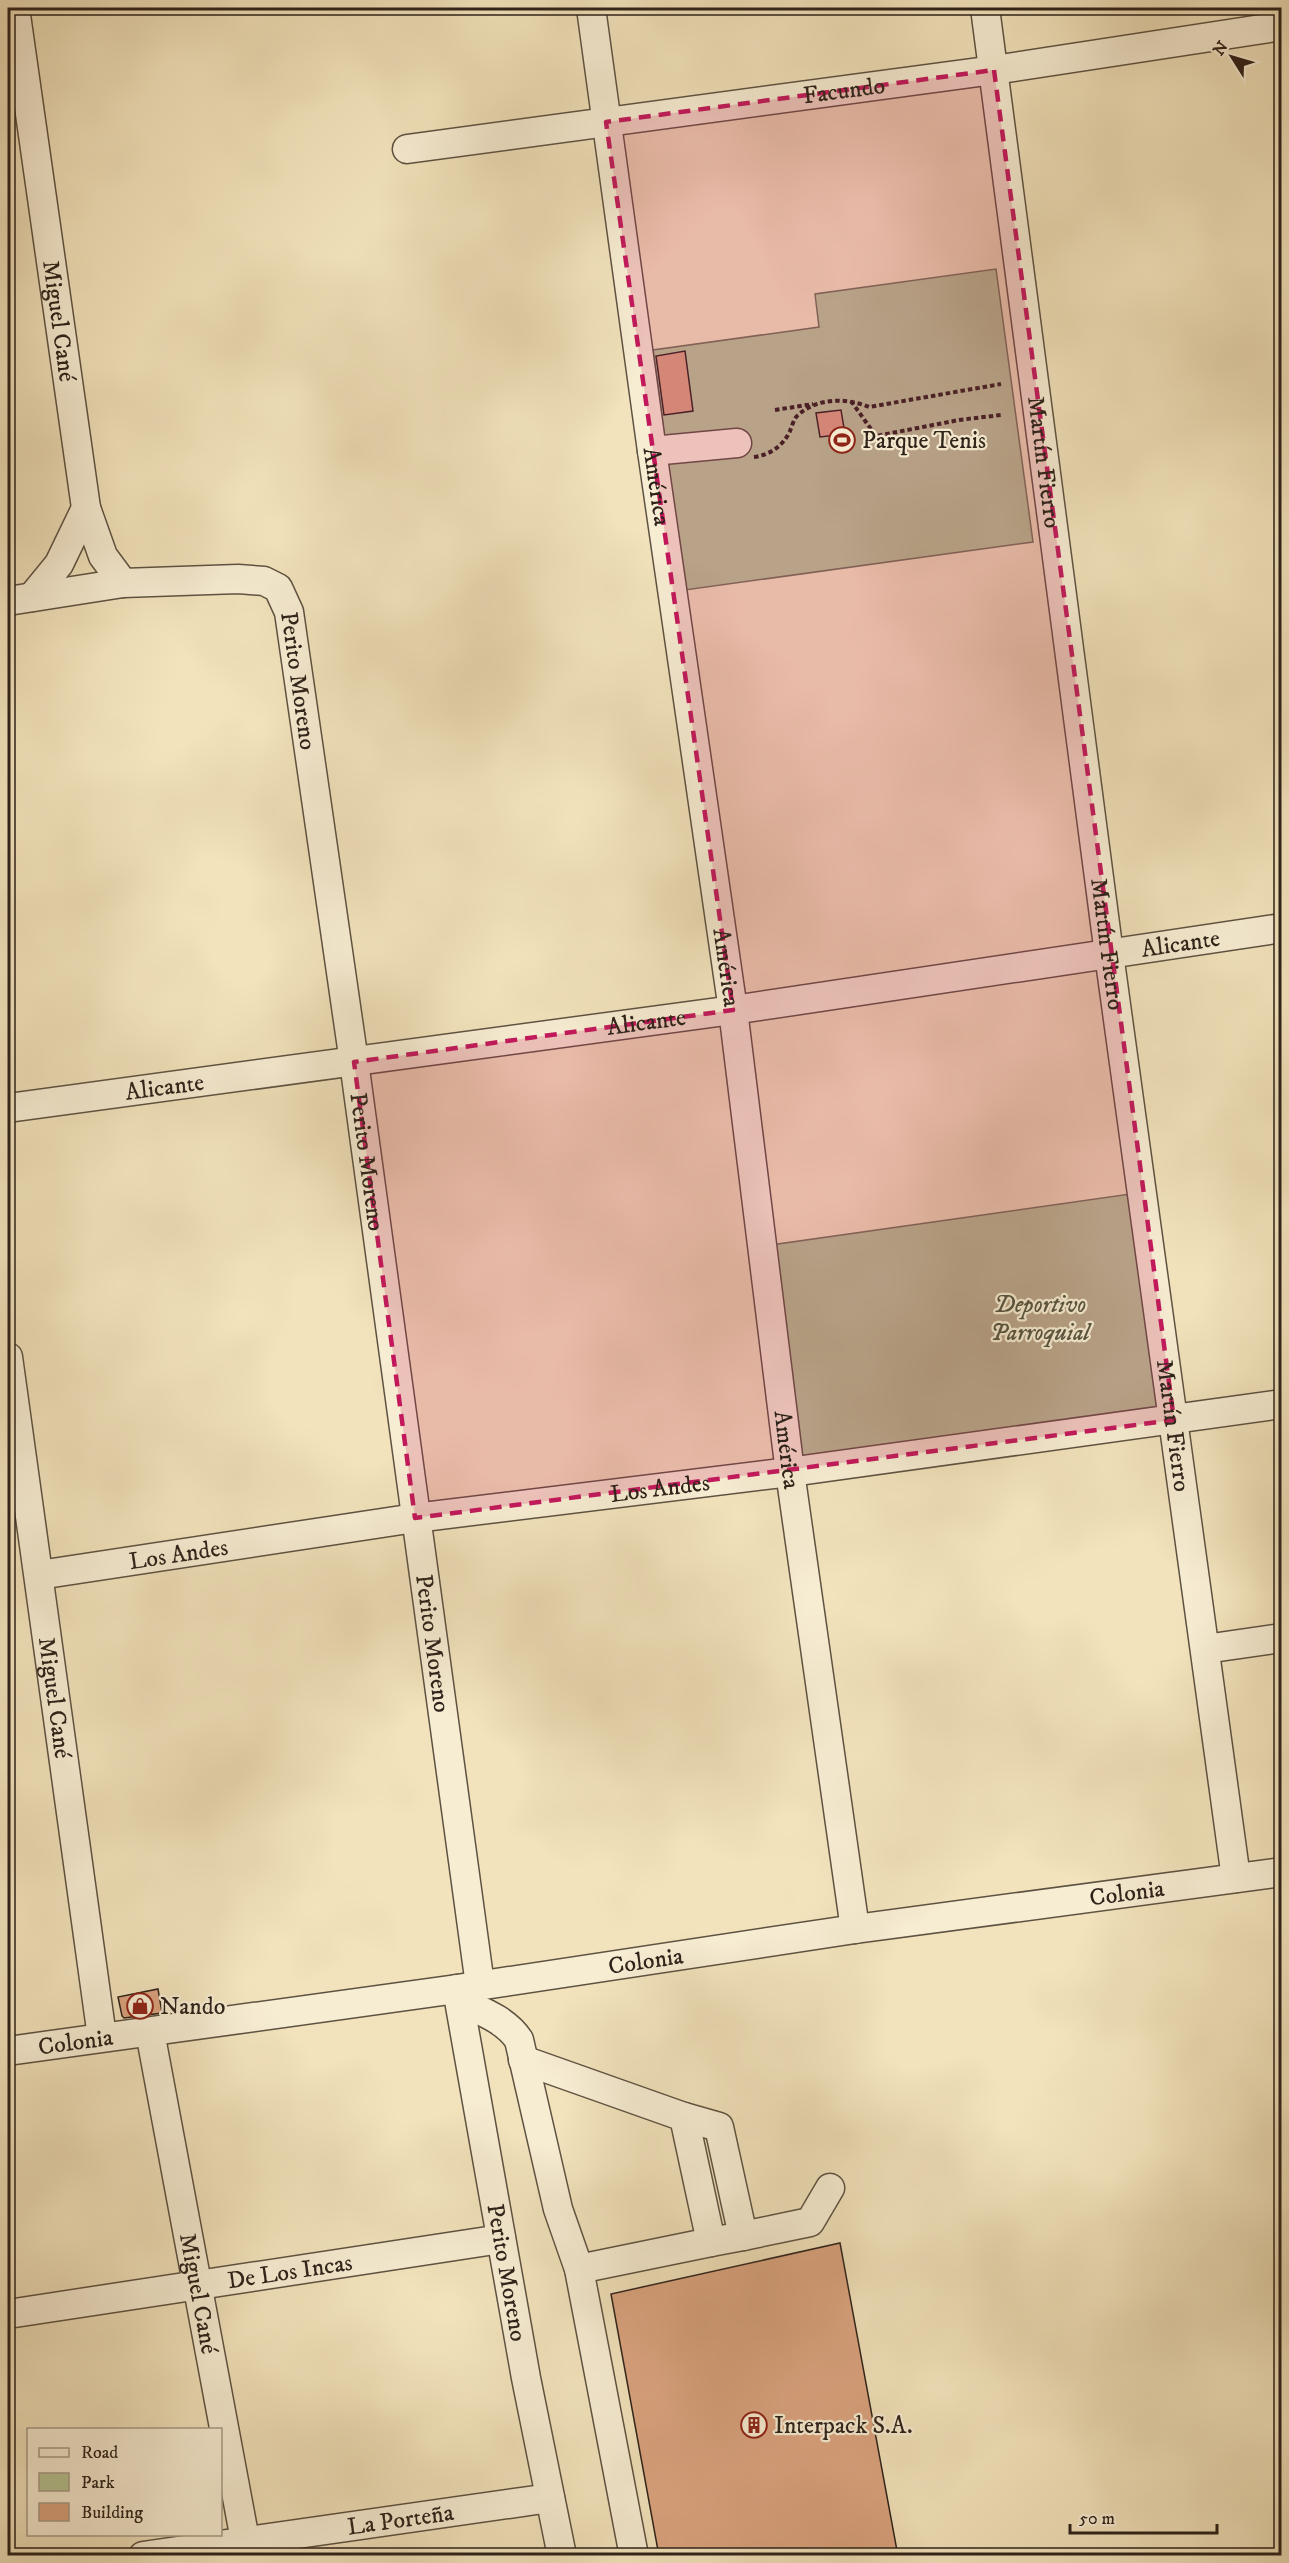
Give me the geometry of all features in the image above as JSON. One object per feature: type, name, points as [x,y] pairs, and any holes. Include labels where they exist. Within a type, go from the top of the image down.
[{"type":"street","name":"Miguel Cané","points":[[15,8],[86,508],[103,556],[123,583]]},
{"type":"street","name":"América","points":[[591,8],[733,1010],[790,1472],[855,1929]]},
{"type":"street","name":"Martín Fierro","points":[[985,8],[1109,954],[1236,1878]]},
{"type":"street","name":"Facundo","points":[[407,149],[994,70],[1281,26]]},
{"type":"street","points":[[652,451],[744,450]]},
{"type":"street","points":[[20,599],[59,564],[86,508]]},
{"type":"street","name":"Perito Moreno","points":[[20,599],[123,583],[238,579],[264,581],[278,588],[285,599],[291,624],[354,1062],[415,1518],[466,1992],[501,2239],[562,2556]]},
{"type":"street","name":"Alicante","points":[[8,1108],[733,1010],[1281,928]]},
{"type":"street","name":"Miguel Cané","points":[[8,1357],[20,1532],[39,1575],[102,2037]]},
{"type":"street","name":"Los Andes","points":[[39,1575],[415,1518],[790,1472],[1281,1404]]},
{"type":"street","points":[[1205,1649],[1281,1638]]},
{"type":"street","name":"Colonia","points":[[8,2051],[102,2037],[466,1992],[855,1929],[1281,1872]]},
{"type":"street","points":[[466,1992],[514,2032],[519,2040],[558,2209],[579,2269],[634,2556]]},
{"type":"street","name":"Miguel Cané","points":[[150,2032],[246,2548]]},
{"type":"street","points":[[523,2060],[684,2117],[719,2127],[743,2236]]},
{"type":"street","points":[[684,2117],[711,2242]]},
{"type":"street","points":[[579,2269],[810,2222],[830,2188]]},
{"type":"street","name":"De Los Incas","points":[[8,2314],[501,2239]]},
{"type":"street","name":"La Porteña","points":[[143,2556],[246,2548],[550,2498]]},
{"type":"path","points":[[775,410],[850,400],[869,407],[1002,384]]},
{"type":"path","points":[[850,400],[876,436],[959,420],[1001,416]]},
{"type":"path","points":[[744,450],[767,455],[786,439],[797,415],[817,404]]},
{"type":"highlighted area","points":[[994,70],[1174,1420],[415,1518],[354,1062],[733,1010],[606,122]]},
{"type":"green space","name":"Parque Tenis","points":[[996,269],[1033,542],[685,590],[653,350],[819,327],[815,294]]},
{"type":"green space","name":"Deportivo Parroquial","points":[[1137,1193],[1167,1412],[792,1464],[764,1246]]},
{"type":"building","points":[[685,351],[693,411],[664,415],[656,356]]},
{"type":"building","points":[[841,410],[845,434],[820,437],[816,413]]},
{"type":"building","name":"Nando","points":[[158,1989],[162,2013],[124,2018],[122,2016],[118,1997]]},
{"type":"building","name":"Interpack S.A.","points":[[840,2243],[898,2556],[659,2556],[611,2294]]},
{"type":"place","name":"Parque Tenis","points":[[842,440]]},
{"type":"place","name":"Nando","points":[[140,2006]]},
{"type":"place","name":"Interpack S.A.","points":[[754,2425]]}]
